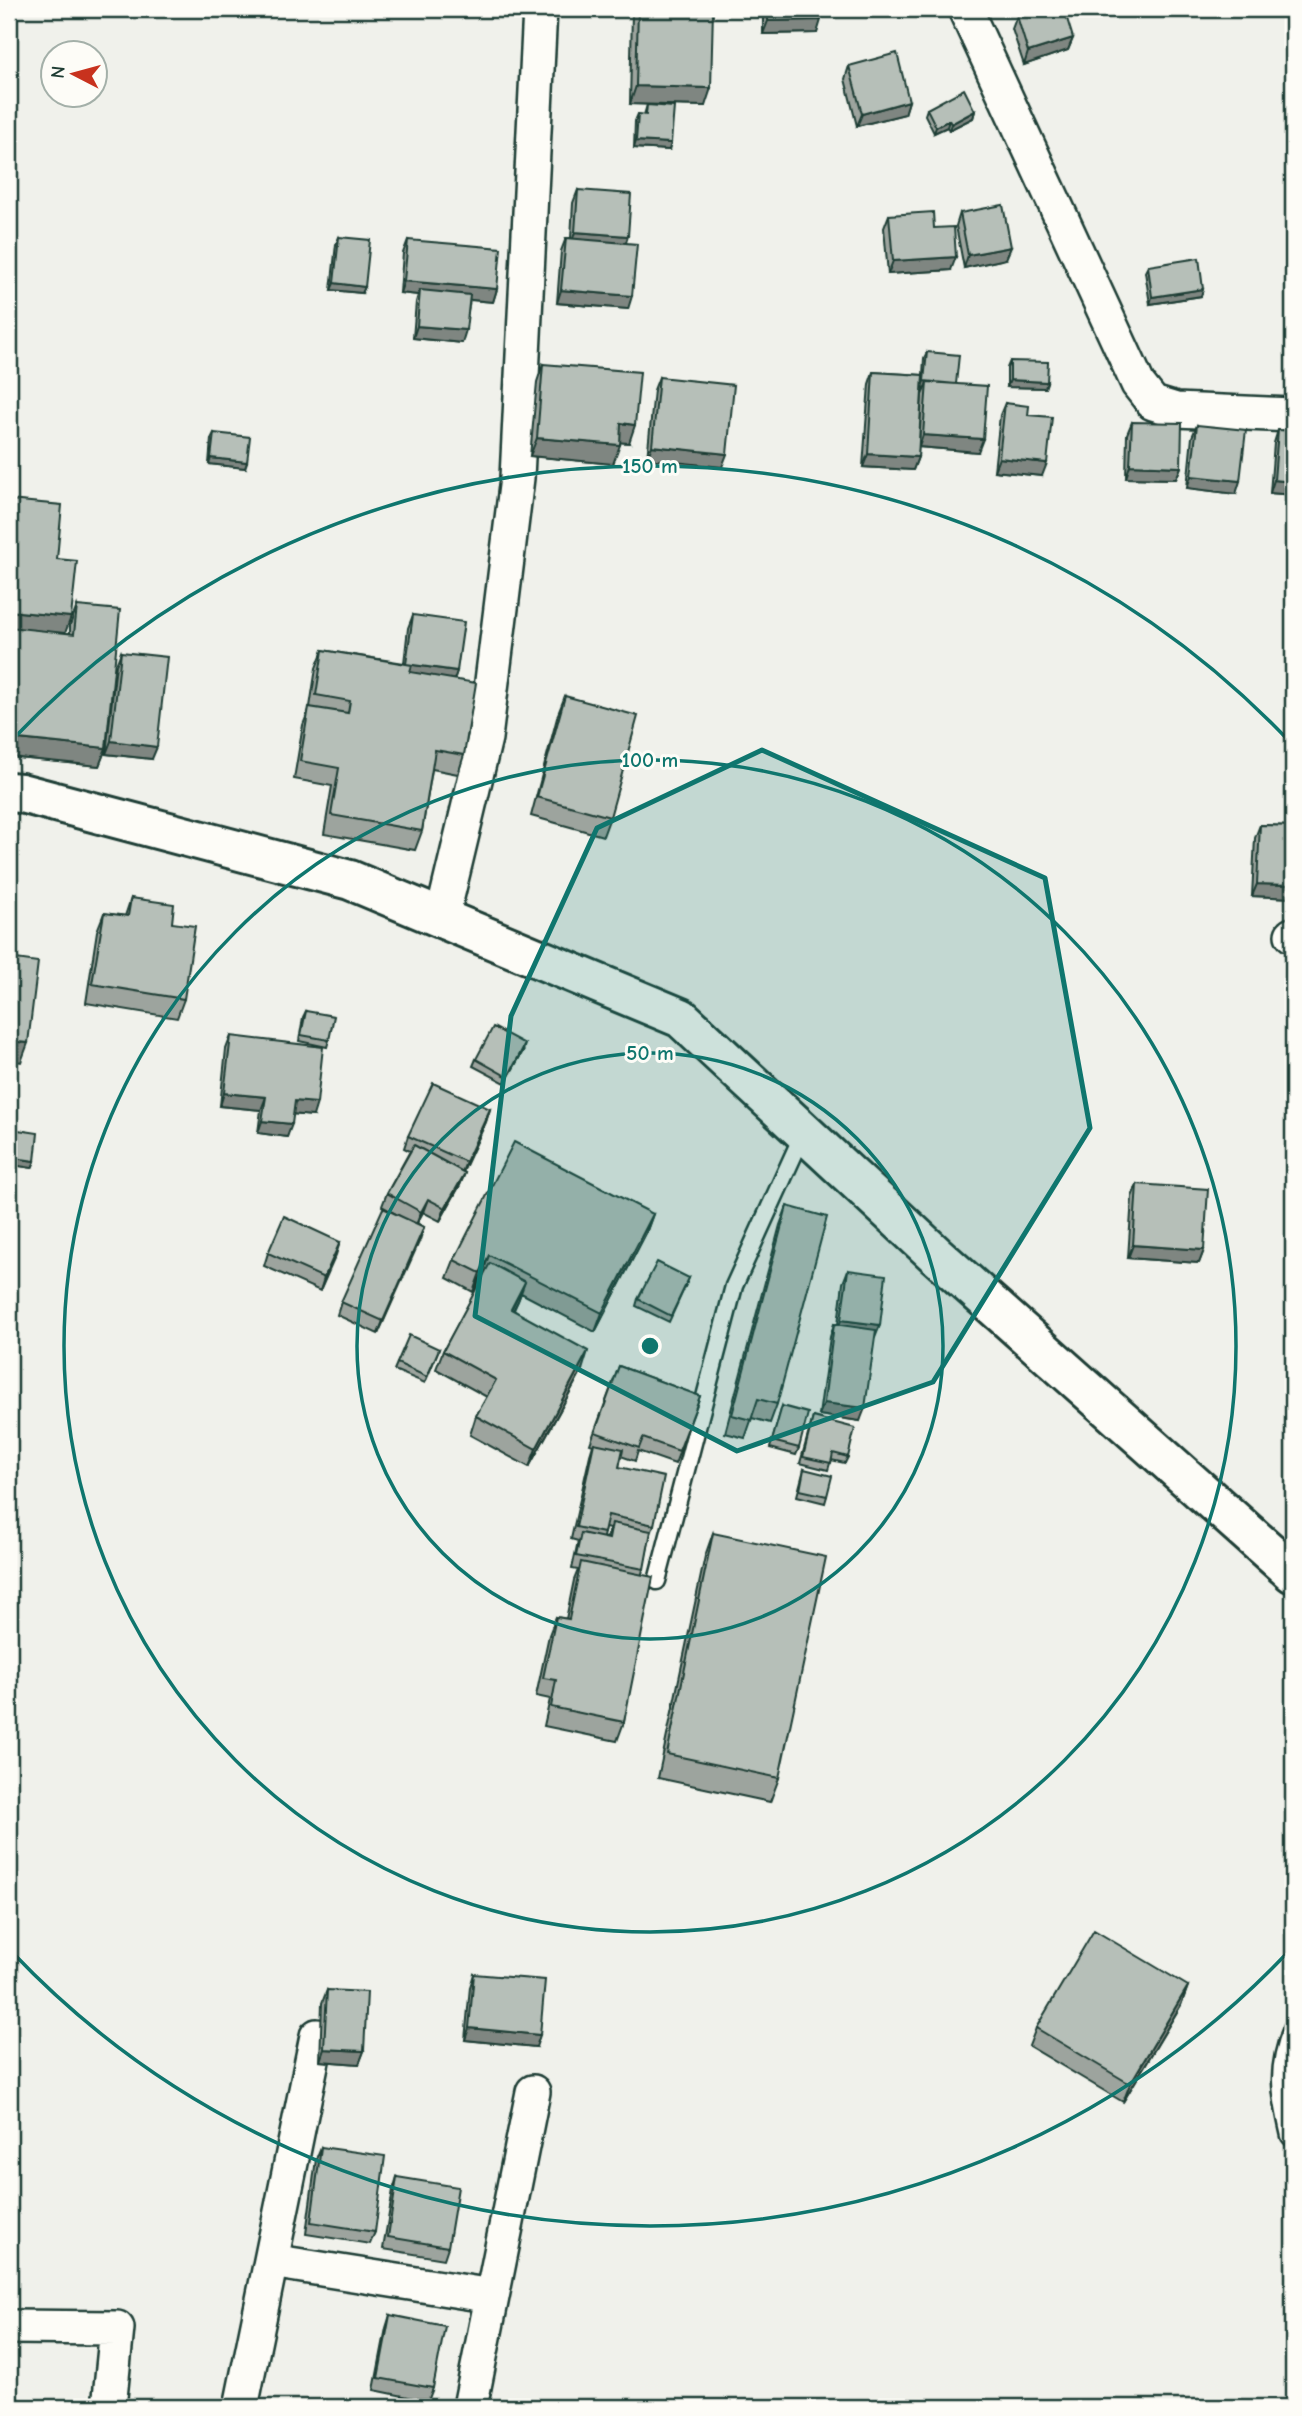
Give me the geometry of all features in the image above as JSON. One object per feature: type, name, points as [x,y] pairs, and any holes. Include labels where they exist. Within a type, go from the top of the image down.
[{"type":"main road","points":[[9,792],[350,880],[681,1018],[936,1255],[1293,1573]]},
{"type":"street","points":[[442,918],[485,738],[517,478],[540,9]]},
{"type":"street","points":[[965,9],[1138,384],[1153,403],[1176,410],[1293,415]]},
{"type":"street","points":[[241,2407],[317,2036]]},
{"type":"street","points":[[470,2407],[533,2092]]},
{"type":"street","points":[[271,2261],[492,2296]]},
{"type":"street","points":[[9,2327],[117,2328],[108,2407]]},
{"type":"lane","points":[[657,1581],[734,1286],[804,1132]]},
{"type":"lane","points":[[1293,2026],[1284,2049],[1280,2093],[1293,2139]]},
{"type":"highlighted area","points":[[762,750],[1045,878],[1090,1128],[933,1382],[737,1451],[475,1316],[511,1016],[597,828]]},
{"type":"building","points":[[638,9],[713,9],[711,88],[636,86]]},
{"type":"building","points":[[768,9],[821,9],[821,20],[768,21]]},
{"type":"building","points":[[1041,9],[1064,9],[1073,38],[1028,52],[1017,16]]},
{"type":"building","points":[[897,53],[909,101],[862,114],[849,66]]},
{"type":"building","points":[[964,89],[975,111],[951,124],[949,120],[936,127],[927,109]]},
{"type":"building","points":[[647,105],[674,107],[671,143],[636,141],[638,114],[646,115]]},
{"type":"building","points":[[578,190],[631,194],[628,236],[575,232]]},
{"type":"building","points":[[1003,205],[1011,247],[968,255],[960,213]]},
{"type":"building","points":[[933,212],[934,228],[954,227],[956,257],[893,261],[889,215]]},
{"type":"building","points":[[339,237],[370,240],[365,287],[334,283]]},
{"type":"building","points":[[566,238],[637,244],[632,296],[561,290]]},
{"type":"building","points":[[408,240],[501,248],[497,289],[404,281]]},
{"type":"building","points":[[1199,258],[1203,289],[1152,297],[1148,266]]},
{"type":"building","points":[[420,290],[470,295],[466,330],[417,326]]},
{"type":"building","points":[[927,352],[959,355],[956,384],[924,381]]},
{"type":"building","points":[[1010,361],[1048,362],[1047,382],[1010,380]]},
{"type":"building","points":[[543,364],[640,372],[635,425],[621,423],[620,445],[537,438]]},
{"type":"building","points":[[873,372],[923,375],[918,457],[868,454]]},
{"type":"building","points":[[659,377],[734,385],[727,454],[652,446]]},
{"type":"building","points":[[927,382],[987,386],[983,439],[923,435]]},
{"type":"building","points":[[1005,403],[1029,406],[1028,415],[1052,417],[1047,463],[999,458]]},
{"type":"building","points":[[1132,422],[1182,423],[1181,467],[1130,465]]},
{"type":"building","points":[[1197,425],[1246,430],[1240,481],[1191,476]]},
{"type":"building","points":[[1278,430],[1293,431],[1293,482],[1274,480]]},
{"type":"building","points":[[214,433],[250,437],[247,462],[211,458]]},
{"type":"building","points":[[9,500],[62,505],[57,559],[77,561],[71,617],[9,611]]},
{"type":"building","points":[[77,606],[120,610],[106,748],[9,738],[9,627],[74,634]]},
{"type":"building","points":[[413,615],[464,622],[457,671],[406,664]]},
{"type":"building","points":[[323,650],[412,665],[410,672],[476,683],[464,755],[435,750],[422,831],[331,815],[339,768],[300,761],[309,707],[348,713],[350,701],[316,695]]},
{"type":"building","points":[[121,652],[167,657],[157,747],[111,741]]},
{"type":"building","points":[[565,696],[638,716],[610,817],[537,797]]},
{"type":"building","points":[[1260,825],[1293,826],[1293,885],[1257,884]]},
{"type":"building","points":[[131,898],[174,904],[172,923],[195,926],[184,999],[92,984],[104,913],[128,916]]},
{"type":"building","points":[[9,958],[38,962],[28,1043],[9,1041]]},
{"type":"building","points":[[306,1011],[334,1016],[329,1040],[301,1035]]},
{"type":"building","points":[[493,1027],[525,1044],[508,1077],[476,1059]]},
{"type":"building","points":[[231,1036],[323,1047],[317,1103],[295,1101],[292,1124],[262,1121],[266,1097],[224,1093]]},
{"type":"building","points":[[433,1083],[490,1109],[466,1162],[408,1136]]},
{"type":"building","points":[[9,1130],[14,1131],[9,1177]]},
{"type":"building","points":[[18,1130],[38,1133],[35,1161],[14,1158]]},
{"type":"building","points":[[514,1142],[653,1214],[602,1313],[489,1255],[480,1273],[454,1260]]},
{"type":"building","points":[[414,1145],[465,1173],[445,1208],[428,1199],[421,1212],[387,1193]]},
{"type":"building","points":[[1137,1184],[1208,1189],[1204,1250],[1133,1245]]},
{"type":"building","points":[[787,1206],[827,1217],[777,1404],[758,1399],[751,1420],[732,1415]]},
{"type":"building","points":[[383,1208],[424,1227],[383,1321],[341,1302]]},
{"type":"building","points":[[284,1216],[340,1242],[324,1278],[268,1253]]},
{"type":"building","points":[[657,1262],[689,1278],[671,1316],[638,1299]]},
{"type":"building","points":[[490,1263],[525,1282],[511,1309],[588,1351],[536,1449],[476,1416],[496,1380],[443,1351]]},
{"type":"building","points":[[848,1270],[886,1275],[880,1325],[841,1320]]},
{"type":"building","points":[[834,1324],[876,1330],[865,1408],[824,1403]]},
{"type":"building","points":[[409,1335],[439,1349],[427,1377],[397,1363]]},
{"type":"building","points":[[619,1366],[700,1396],[679,1451],[643,1438],[639,1448],[595,1432]]},
{"type":"building","points":[[782,1406],[808,1413],[799,1448],[772,1441]]},
{"type":"building","points":[[813,1417],[855,1428],[848,1457],[833,1453],[831,1463],[803,1457]]},
{"type":"building","points":[[594,1443],[623,1449],[619,1467],[664,1477],[654,1525],[608,1515],[604,1533],[576,1527]]},
{"type":"building","points":[[804,1469],[832,1476],[827,1496],[800,1490]]},
{"type":"building","points":[[612,1523],[651,1531],[644,1569],[576,1556],[581,1533],[609,1539]]},
{"type":"building","points":[[713,1533],[826,1557],[779,1778],[667,1754]]},
{"type":"building","points":[[581,1562],[653,1577],[624,1722],[551,1707],[556,1680],[543,1678],[556,1617],[569,1619]]},
{"type":"building","points":[[1094,1930],[1188,1986],[1130,2084],[1036,2028]]},
{"type":"building","points":[[474,1974],[545,1980],[540,2035],[469,2028]]},
{"type":"building","points":[[327,1990],[367,1992],[364,2051],[324,2049]]},
{"type":"building","points":[[321,2147],[385,2156],[375,2232],[311,2222]]},
{"type":"building","points":[[397,2177],[458,2187],[448,2247],[388,2237]]},
{"type":"building","points":[[390,2315],[445,2326],[433,2388],[378,2378]]}]
